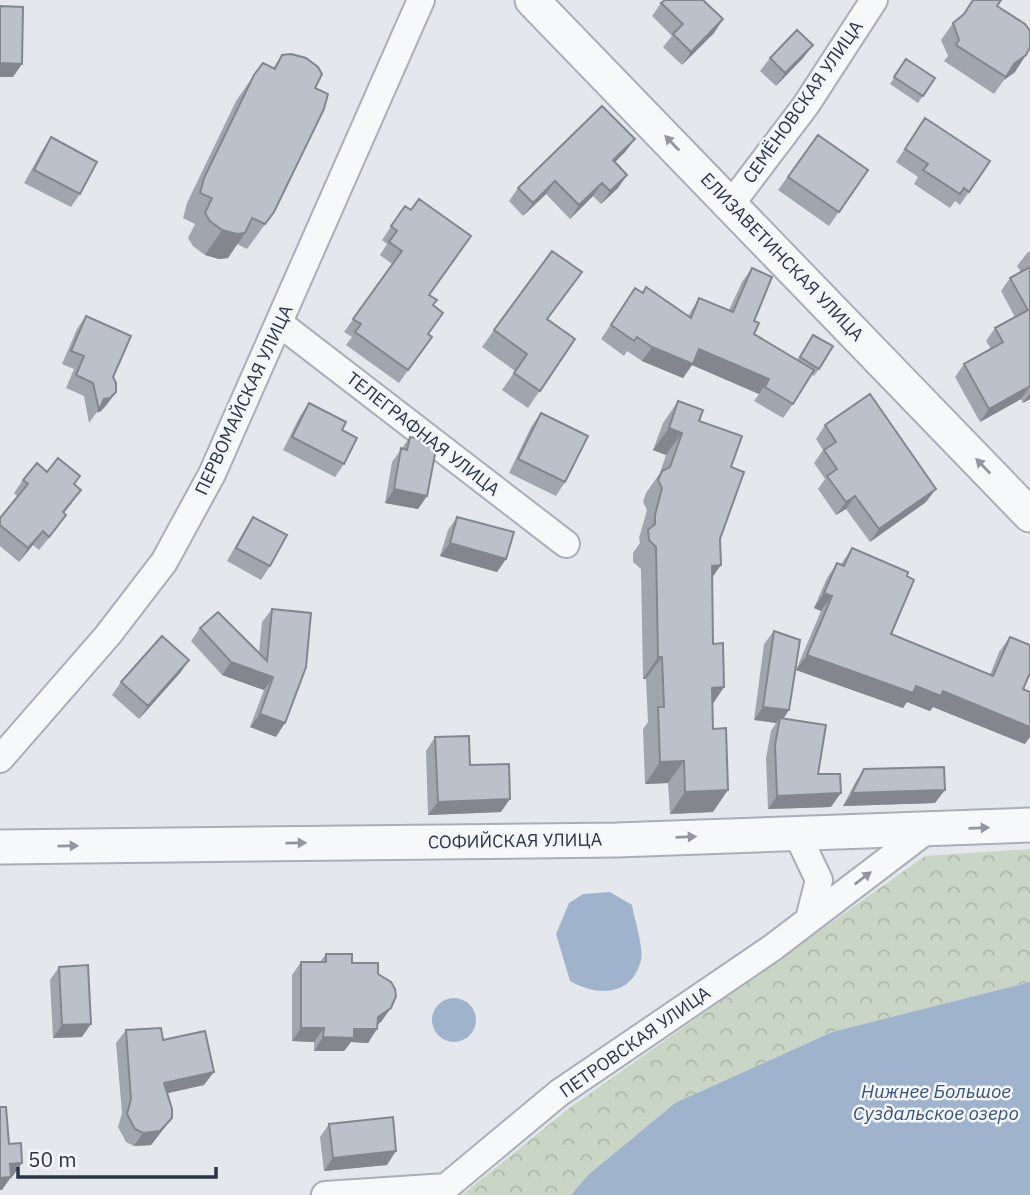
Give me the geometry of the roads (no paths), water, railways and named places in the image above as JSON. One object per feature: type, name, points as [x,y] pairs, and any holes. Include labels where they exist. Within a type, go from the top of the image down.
[{"type":"street","name":"ПЕРВОМАЙСКАЯ УЛИЦА","points":[[0,759],[108,635],[164,562],[212,474],[421,0]]},
{"type":"street","name":"ЕЛИЗАВЕТИНСКАЯ УЛИЦА","points":[[532,0],[1030,515]]},
{"type":"street","name":"СЕМЁНОВСКАЯ УЛИЦА","points":[[732,204],[806,105],[874,0]]},
{"type":"street","name":"ТЕЛЕГРАФНАЯ УЛИЦА","points":[[279,323],[566,544]]},
{"type":"street","name":"СОФИЙСКАЯ УЛИЦА","points":[[0,847],[617,840],[1030,825]]},
{"type":"street","name":"ПЕТРОВСКАЯ УЛИЦА","points":[[325,1195],[446,1187],[559,1093],[772,947],[927,830]]},
{"type":"street","points":[[797,834],[819,880],[809,919]]},
{"type":"water","points":[[610,892],[632,905],[642,955],[637,972],[622,987],[592,990],[570,981],[556,934],[569,903],[583,894]]},
{"type":"water","name":"Нижнее Большое Суздальское озеро","points":[[1030,982],[1030,1195],[571,1195],[588,1175],[675,1103],[832,1032]]},
{"type":"water","points":[[454,998],[469,1005],[476,1020],[469,1035],[454,1042],[439,1035],[432,1020],[439,1005]]}]
